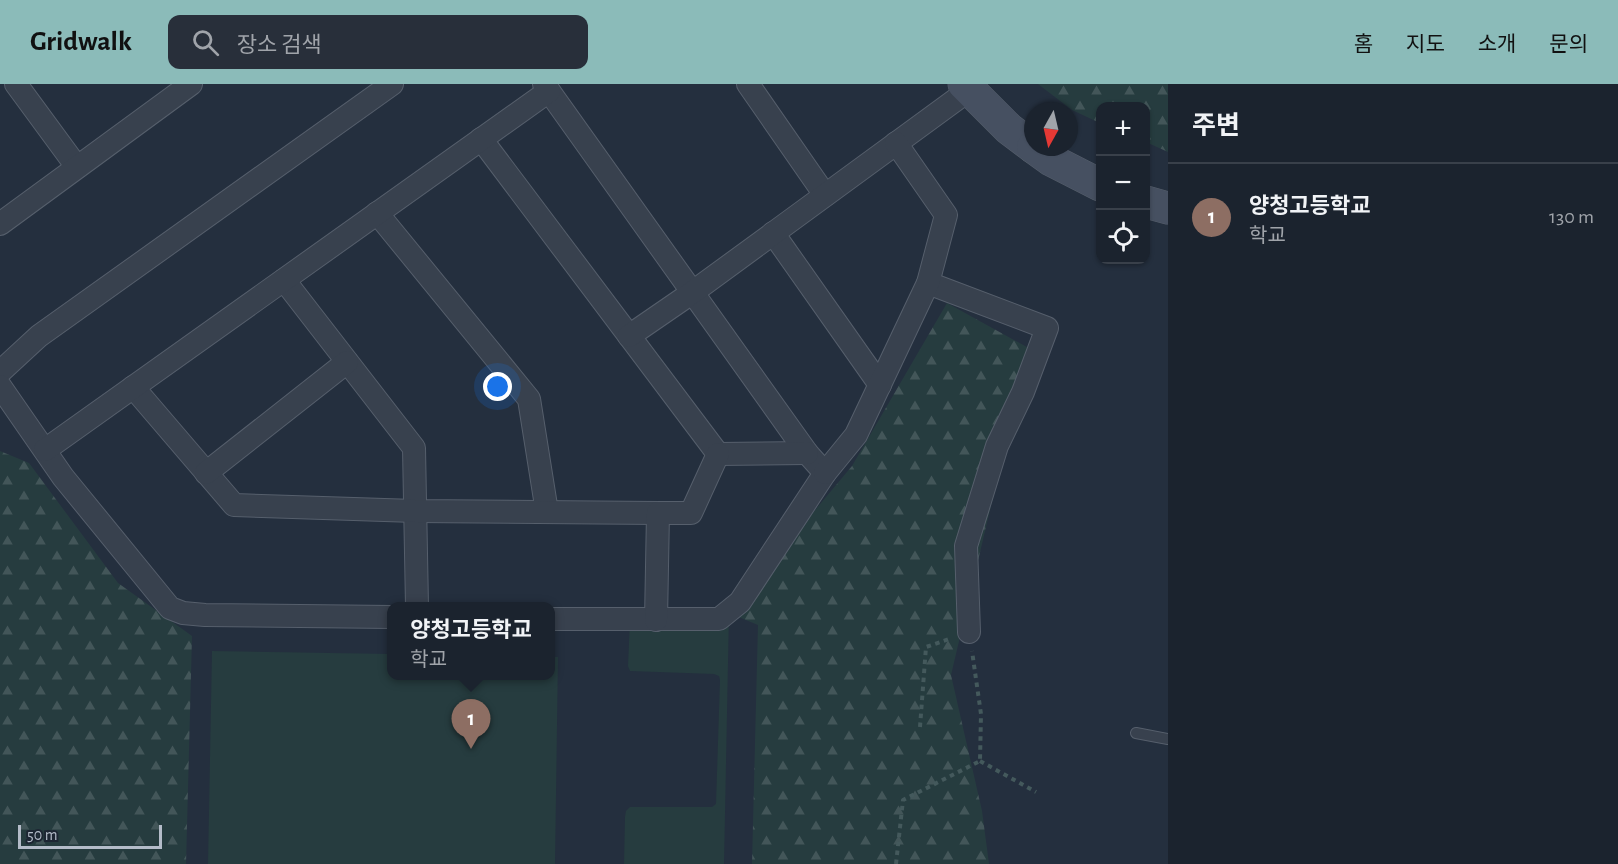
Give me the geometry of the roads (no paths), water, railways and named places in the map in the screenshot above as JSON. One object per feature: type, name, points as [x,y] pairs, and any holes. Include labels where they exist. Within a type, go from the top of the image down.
[{"type":"street","points":[[16,84],[77,167]]},
{"type":"street","points":[[0,372],[39,336],[392,84]]},
{"type":"street","points":[[748,84],[825,195]]},
{"type":"street","points":[[629,336],[825,195],[966,87],[1009,129],[1024,140]]},
{"type":"street","points":[[0,224],[177,88]]},
{"type":"street","points":[[45,450],[482,139],[546,88],[807,453],[825,473]]},
{"type":"street","points":[[482,139],[718,454]]},
{"type":"street","points":[[555,619],[719,619],[740,602],[825,473],[856,435],[928,283],[946,215],[896,142]]},
{"type":"street","points":[[1045,156],[1096,182]]},
{"type":"street","points":[[1150,203],[1168,208]]},
{"type":"street","points":[[377,213],[529,399],[547,512]]},
{"type":"street","points":[[773,232],[880,385]]},
{"type":"street","points":[[284,280],[414,448],[417,602]]},
{"type":"street","points":[[928,283],[1047,328],[1023,392],[997,446],[966,546],[969,632]]},
{"type":"street","points":[[207,473],[347,362]]},
{"type":"street","points":[[0,386],[63,477],[170,608],[183,613],[205,615],[387,617]]},
{"type":"street","points":[[133,387],[234,505],[416,511],[691,513],[718,454]]},
{"type":"street","points":[[718,454],[807,453]]},
{"type":"street","points":[[656,620],[658,513]]},
{"type":"lane","points":[[1136,733],[1168,739]]},
{"type":"place","name":"양청고등학교","points":[[471,749]]}]
